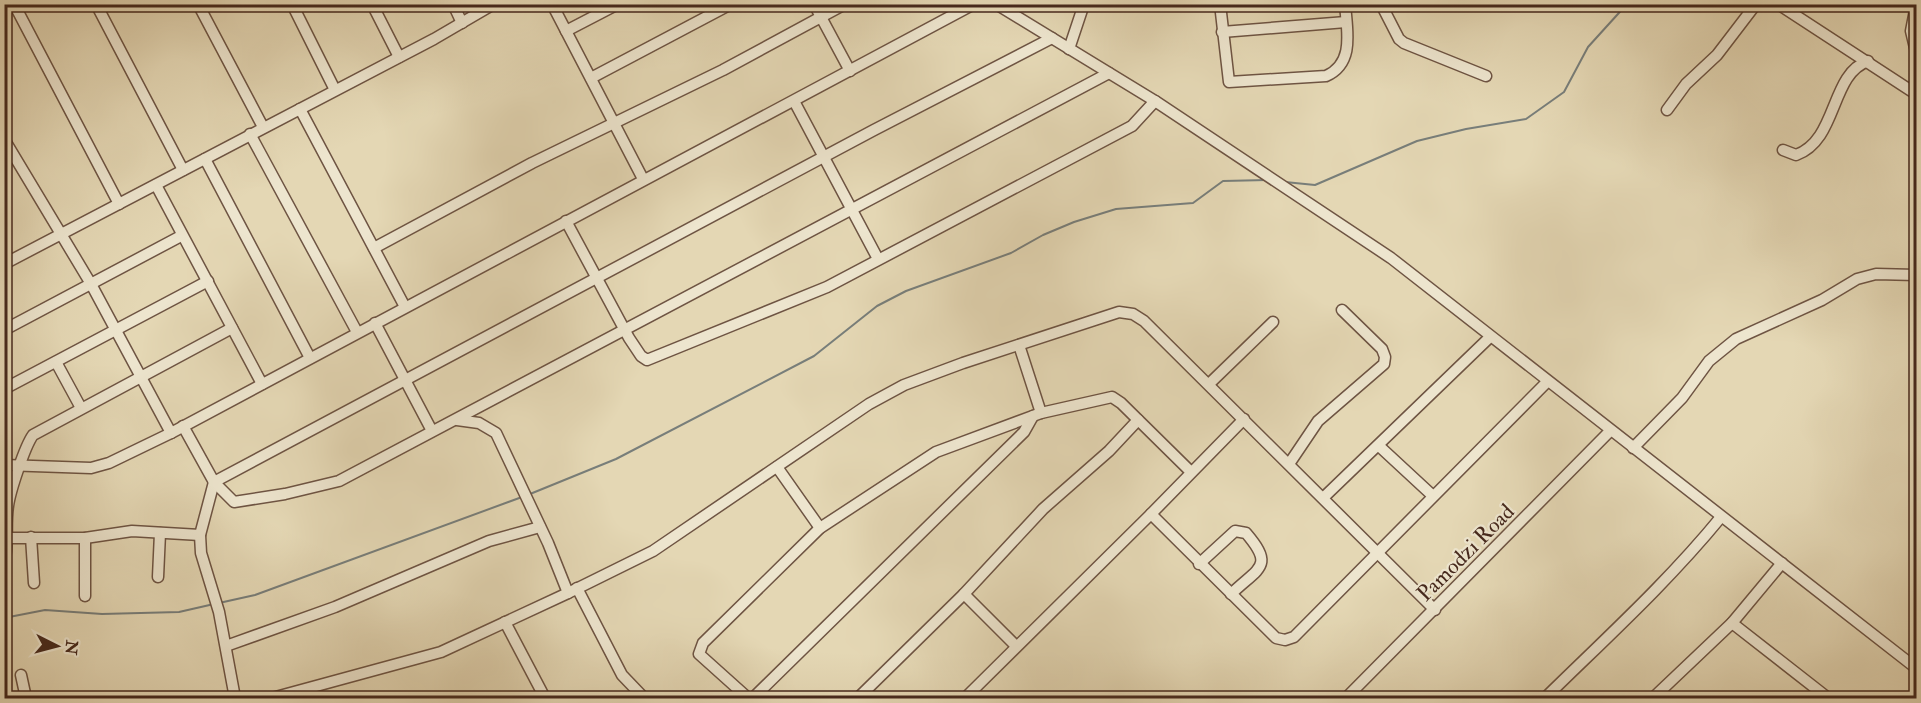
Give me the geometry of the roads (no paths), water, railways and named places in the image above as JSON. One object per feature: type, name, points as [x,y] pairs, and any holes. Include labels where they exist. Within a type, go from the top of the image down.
[{"type":"street","points":[[14,4],[119,204]]},
{"type":"street","points":[[96,4],[183,170]]},
{"type":"street","points":[[198,4],[263,127]]},
{"type":"street","points":[[292,4],[335,90]]},
{"type":"street","points":[[372,4],[399,57]]},
{"type":"street","points":[[453,4],[462,23]]},
{"type":"street","points":[[4,264],[399,57],[494,4]]},
{"type":"street","points":[[552,4],[643,179]]},
{"type":"street","points":[[566,32],[618,4]]},
{"type":"street","points":[[591,78],[731,4]]},
{"type":"street","points":[[814,4],[850,71]]},
{"type":"street","points":[[374,248],[523,168],[723,70],[845,4]]},
{"type":"street","points":[[4,465],[92,468],[109,463],[171,433],[974,4]]},
{"type":"street","points":[[996,4],[1155,101],[1391,258],[1720,517],[1917,668]]},
{"type":"street","points":[[1069,49],[1084,4]]},
{"type":"street","points":[[1220,4],[1229,82],[1326,76],[1337,71],[1344,61],[1348,47],[1345,4]]},
{"type":"street","points":[[1381,4],[1399,39],[1404,43],[1486,76]]},
{"type":"street","points":[[1667,110],[1686,84],[1717,55],[1756,4]]},
{"type":"street","points":[[1778,4],[1917,94]]},
{"type":"street","points":[[1917,5],[1911,31],[1917,52]]},
{"type":"street","points":[[1222,32],[1346,22]]},
{"type":"street","points":[[235,699],[217,603],[204,568],[200,535],[214,482],[826,158],[874,130],[1052,38]]},
{"type":"street","points":[[1850,50],[1853,68]]},
{"type":"street","points":[[1782,150],[1796,155],[1804,152],[1817,140],[1827,123],[1831,107],[1853,68],[1868,61]]},
{"type":"street","points":[[183,426],[214,482],[234,502],[339,481],[1109,73]]},
{"type":"street","points":[[794,101],[878,259]]},
{"type":"street","points":[[566,221],[625,331],[641,356],[647,360],[827,287],[1132,126],[1155,101]]},
{"type":"street","points":[[300,109],[405,308]]},
{"type":"street","points":[[250,134],[357,332]]},
{"type":"street","points":[[4,139],[60,236],[91,284],[171,433]]},
{"type":"street","points":[[205,159],[310,358]]},
{"type":"street","points":[[156,185],[181,236],[208,281],[262,384]]},
{"type":"street","points":[[4,330],[181,236]]},
{"type":"street","points":[[1633,448],[1682,398],[1709,361],[1736,339],[1822,300],[1857,279],[1876,274],[1917,275]]},
{"type":"street","points":[[4,389],[208,281]]},
{"type":"street","points":[[1289,464],[1318,422],[1384,364],[1385,357],[1382,349],[1342,310]]},
{"type":"street","points":[[275,698],[418,660],[505,622],[653,551],[869,404],[904,385],[1119,312],[1132,314],[1144,321],[1435,610]]},
{"type":"street","points":[[1209,384],[1273,322]]},
{"type":"street","points":[[375,323],[432,431]]},
{"type":"street","points":[[4,564],[8,538],[8,507],[24,449],[33,435],[232,328]]},
{"type":"street","points":[[1323,498],[1490,337]]},
{"type":"street","points":[[1019,345],[1037,415]]},
{"type":"street","points":[[57,362],[81,408]]},
{"type":"street","points":[[1151,514],[1276,638],[1285,640],[1294,637],[1547,382]]},
{"type":"street","points":[[1037,415],[1024,432],[751,699],[699,654],[699,649],[820,528],[936,452],[1037,415],[1112,397],[1191,472]]},
{"type":"street","points":[[965,699],[1244,419]]},
{"type":"street","points":[[457,420],[479,423],[496,434],[572,591],[622,675],[644,699]]},
{"type":"street","points":[[858,699],[964,594],[1043,509],[1109,451],[1138,420]]},
{"type":"street","name":"Pamodzi Road","points":[[1346,699],[1610,431]]},
{"type":"street","points":[[1379,446],[1433,496]]},
{"type":"street","points":[[777,467],[820,528]]},
{"type":"street","points":[[1545,699],[1685,561],[1720,517]]},
{"type":"street","points":[[226,646],[335,607],[489,541],[540,527]]},
{"type":"street","points":[[8,538],[85,538],[132,531],[200,535]]},
{"type":"street","points":[[1199,564],[1234,531],[1246,533],[1260,550],[1263,560],[1258,568],[1231,594]]},
{"type":"street","points":[[158,577],[160,533]]},
{"type":"street","points":[[31,537],[34,583]]},
{"type":"street","points":[[85,538],[85,596]]},
{"type":"street","points":[[1653,699],[1732,623],[1782,563]]},
{"type":"street","points":[[964,594],[1017,646]]},
{"type":"street","points":[[505,622],[544,696],[531,699]]},
{"type":"street","points":[[1732,623],[1828,699]]},
{"type":"street","points":[[21,675],[26,699]]},
{"type":"waterway","points":[[1285,182],[1315,185],[1417,141],[1466,129],[1526,119],[1564,92],[1588,47],[1627,4]]},
{"type":"waterway","points":[[530,494],[616,459],[814,356],[877,306],[906,291],[1011,253],[1043,235],[1074,222],[1116,209],[1193,203],[1223,181],[1267,180]]},
{"type":"waterway","points":[[219,603],[255,595],[522,497]]},
{"type":"waterway","points":[[4,618],[45,610],[102,614],[179,612],[214,604]]}]
